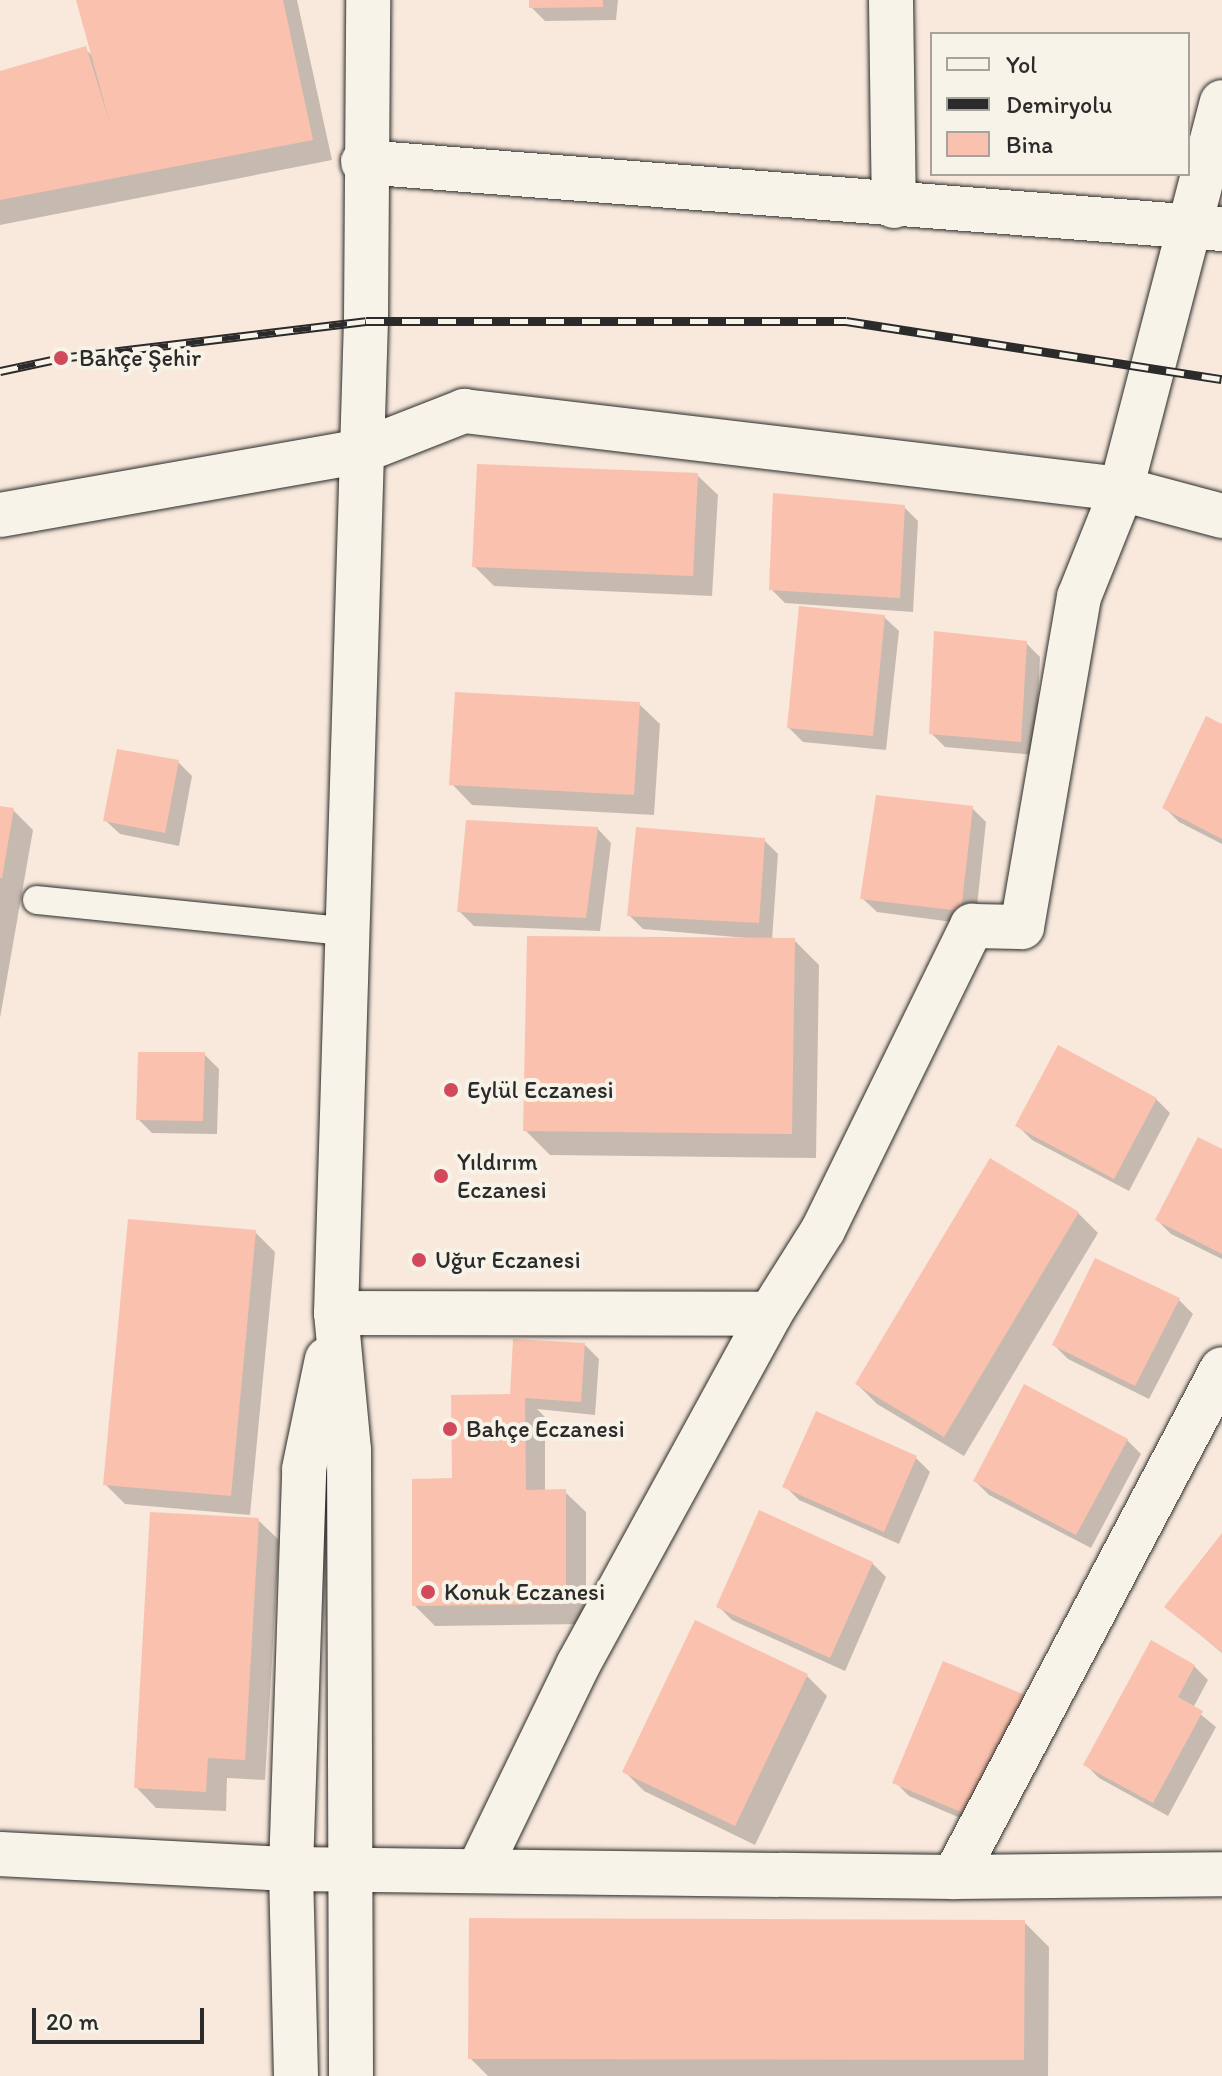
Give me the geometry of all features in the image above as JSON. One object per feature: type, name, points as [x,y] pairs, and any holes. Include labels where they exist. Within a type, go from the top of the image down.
[{"type":"street","points":[[351,2076],[349,1450],[336,1313],[344,931],[362,451],[363,162],[368,0]]},
{"type":"street","points":[[891,0],[894,206]]},
{"type":"street","points":[[479,1869],[578,1665],[770,1314],[823,1230],[972,926],[1022,927],[1079,597],[1121,489],[1207,226],[1222,102]]},
{"type":"street","points":[[363,162],[894,206],[1207,226]]},
{"type":"street","points":[[0,515],[362,451],[464,411],[1121,489],[1222,516]]},
{"type":"street","points":[[336,1313],[770,1314]]},
{"type":"street","points":[[296,2076],[291,1869],[304,1469],[336,1313]]},
{"type":"street","points":[[954,1877],[1222,1369]]},
{"type":"street","points":[[0,1854],[291,1869],[954,1877],[1222,1874]]},
{"type":"lane","points":[[37,900],[344,931]]},
{"type":"building","points":[[76,0],[283,0],[313,140],[0,200],[0,71],[86,46],[111,127]]},
{"type":"building","points":[[529,0],[603,0],[603,7],[529,8]]},
{"type":"building","points":[[477,464],[698,473],[693,576],[472,567]]},
{"type":"building","points":[[773,493],[905,505],[900,598],[769,590]]},
{"type":"building","points":[[799,606],[885,615],[873,736],[787,728]]},
{"type":"building","points":[[934,631],[1027,641],[1021,742],[929,734]]},
{"type":"building","points":[[455,692],[640,702],[634,795],[449,785]]},
{"type":"building","points":[[1206,716],[1222,724],[1222,839],[1162,808]]},
{"type":"building","points":[[117,749],[179,760],[165,833],[103,821]]},
{"type":"building","points":[[876,795],[973,806],[961,911],[860,899]]},
{"type":"building","points":[[0,806],[14,808],[2,878],[0,878]]},
{"type":"building","points":[[466,820],[598,827],[586,918],[457,912]]},
{"type":"building","points":[[636,827],[765,838],[759,923],[627,916]]},
{"type":"building","points":[[527,936],[795,938],[792,1134],[523,1131]]},
{"type":"building","points":[[1058,1045],[1157,1098],[1114,1179],[1015,1126]]},
{"type":"building","points":[[138,1052],[205,1052],[203,1121],[136,1120]]},
{"type":"building","points":[[1198,1137],[1222,1149],[1222,1254],[1155,1220]]},
{"type":"building","points":[[990,1158],[1079,1212],[944,1437],[855,1384]]},
{"type":"building","points":[[128,1219],[256,1230],[231,1496],[103,1485]]},
{"type":"building","points":[[1095,1258],[1180,1298],[1135,1386],[1052,1345]]},
{"type":"building","points":[[513,1339],[585,1343],[581,1402],[525,1398],[526,1490],[566,1489],[566,1604],[412,1606],[412,1479],[452,1478],[451,1395],[510,1394]]},
{"type":"building","points":[[1024,1384],[1128,1439],[1076,1535],[973,1481]]},
{"type":"building","points":[[816,1411],[917,1456],[884,1532],[782,1487]]},
{"type":"building","points":[[759,1510],[873,1562],[830,1658],[716,1607]]},
{"type":"building","points":[[150,1512],[259,1518],[245,1760],[208,1758],[206,1792],[134,1788]]},
{"type":"building","points":[[1222,1533],[1222,1652],[1164,1607]]},
{"type":"building","points":[[695,1620],[808,1674],[735,1826],[622,1772]]},
{"type":"building","points":[[1151,1640],[1195,1665],[1178,1697],[1203,1711],[1153,1803],[1083,1765]]},
{"type":"building","points":[[943,1661],[1025,1695],[973,1817],[892,1783]]},
{"type":"building","points":[[469,1918],[1025,1920],[1024,2060],[468,2059]]},
{"type":"railway","points":[[0,371],[61,358],[366,321],[846,321],[1222,379]]},
{"type":"place","name":"Bahçe Şehir","points":[[61,358]]},
{"type":"place","name":"Eylül Eczanesi","points":[[451,1090]]},
{"type":"place","name":"Yıldırım Eczanesi","points":[[441,1176]]},
{"type":"place","name":"Uğur Eczanesi","points":[[419,1260]]},
{"type":"place","name":"Bahçe Eczanesi","points":[[450,1429]]},
{"type":"place","name":"Konuk Eczanesi","points":[[428,1592]]}]
